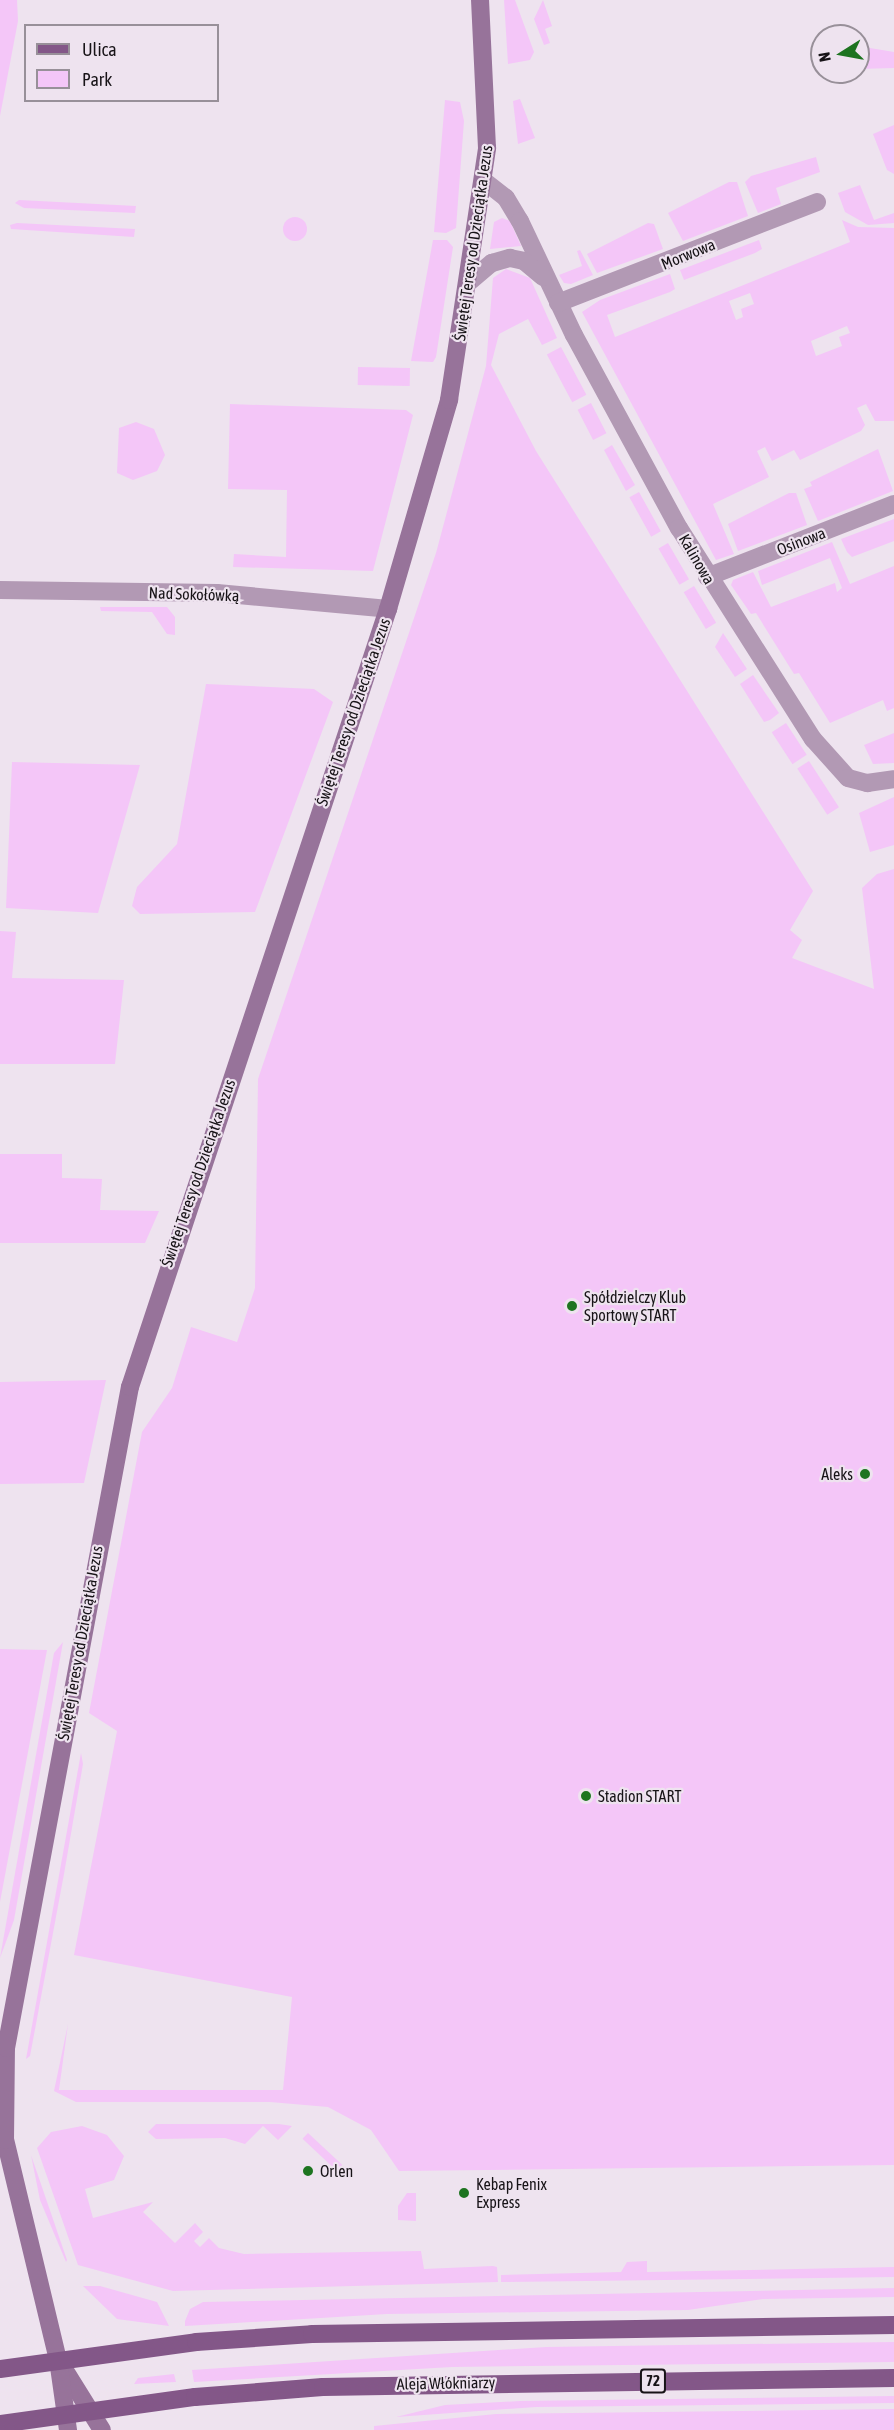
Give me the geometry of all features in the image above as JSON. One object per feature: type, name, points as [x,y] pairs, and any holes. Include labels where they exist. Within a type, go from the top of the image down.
[{"type":"main road","points":[[0,2369],[196,2343],[347,2332],[894,2325]]},
{"type":"main road","name":"Aleja Włókniarzy","points":[[0,2424],[66,2422],[93,2410],[222,2395],[367,2385],[894,2378]]},
{"type":"street","name":"Świętej Teresy od Dzieciątka Jezus","points":[[66,2422],[58,2360],[12,2184],[5,2140],[3,2073],[110,1476],[152,1309],[388,609],[436,452],[469,282],[483,180],[488,113],[480,0]]},
{"type":"street","name":"Kalinowa","points":[[483,180],[513,208],[558,303],[707,577],[827,758],[857,782],[894,779]]},
{"type":"street","name":"Morwowa","points":[[558,303],[817,202]]},
{"type":"street","name":"Kalinowa","points":[[469,282],[492,263],[510,258],[524,261],[548,282]]},
{"type":"street","name":"Osinowa","points":[[707,577],[894,504]]},
{"type":"street","name":"Nad Sokołówką","points":[[0,590],[217,593],[388,609]]},
{"type":"street","name":"Świętej Teresy od Dzieciątka Jezus","points":[[58,2360],[93,2410],[102,2430]]},
{"type":"green space","points":[[0,0],[17,0],[18,21],[0,116]]},
{"type":"green space","points":[[504,0],[515,0],[534,52],[530,60],[508,64]]},
{"type":"green space","points":[[543,0],[552,26],[545,29],[550,43],[544,45],[534,19]]},
{"type":"green space","points":[[870,48],[894,52],[894,68],[870,69]]},
{"type":"green space","points":[[520,99],[535,138],[518,144],[513,101]]},
{"type":"green space","points":[[445,100],[460,102],[464,121],[456,228],[446,233],[434,232]]},
{"type":"green space","points":[[894,125],[894,174],[887,170],[873,134]]},
{"type":"green space","points":[[816,157],[820,172],[776,188],[781,204],[758,213],[745,182],[751,176]]},
{"type":"green space","points":[[729,182],[737,182],[748,216],[683,241],[668,213]]},
{"type":"green space","points":[[860,185],[874,220],[894,213],[894,223],[868,225],[845,212],[838,193]]},
{"type":"green space","points":[[19,200],[136,206],[135,213],[24,208],[15,203]]},
{"type":"green space","points":[[295,217],[303,221],[307,229],[303,237],[295,241],[287,237],[283,229],[287,221]]},
{"type":"green space","points":[[502,218],[510,221],[521,246],[490,249],[494,222]]},
{"type":"green space","points":[[842,220],[858,227],[894,228],[894,421],[875,421],[866,404],[857,408],[865,425],[861,431],[800,460],[794,450],[772,461],[765,447],[757,451],[769,477],[713,504],[734,554],[716,560],[582,312],[600,300],[670,274],[675,289],[607,315],[615,337],[850,242]],"holes":[[[750,293],[754,304],[741,309],[743,317],[736,320],[729,301]],[[847,326],[850,333],[839,337],[842,346],[816,356],[811,341]]]},
{"type":"green space","points":[[17,223],[135,229],[134,237],[11,229],[10,225]]},
{"type":"green space","points":[[648,223],[654,224],[663,249],[597,273],[587,254]]},
{"type":"green space","points":[[433,240],[447,240],[453,247],[436,357],[433,362],[411,361]]},
{"type":"green space","points":[[759,240],[762,249],[755,253],[684,280],[680,270]]},
{"type":"green space","points":[[580,250],[593,275],[571,284],[564,283],[559,275],[582,266],[577,251]]},
{"type":"green space","name":"Spółdzielczy Klub Sportowy START","points":[[506,269],[530,278],[557,338],[542,345],[528,319],[499,334],[491,365],[536,451],[813,891],[790,930],[802,940],[792,958],[874,989],[862,888],[877,874],[894,869],[894,2165],[399,2171],[371,2130],[328,2107],[270,2102],[76,2102],[54,2091],[68,2024],[59,2090],[283,2090],[292,1997],[74,1955],[117,1731],[89,1713],[142,1432],[172,1388],[191,1327],[237,1342],[255,1288],[258,1079],[436,553],[486,366],[493,278]]},
{"type":"green space","points":[[561,347],[586,395],[572,402],[547,355]]},
{"type":"green space","points":[[358,367],[410,368],[410,386],[358,385]]},
{"type":"green space","points":[[591,403],[606,433],[593,440],[578,410]]},
{"type":"green space","points":[[230,404],[406,410],[413,415],[373,571],[233,567],[234,554],[286,557],[287,490],[228,489]]},
{"type":"green space","points":[[136,422],[154,429],[165,455],[157,471],[133,480],[117,473],[119,428]]},
{"type":"green space","points":[[612,445],[635,485],[626,491],[604,450]]},
{"type":"green space","points":[[878,449],[893,491],[818,521],[804,489],[812,486],[810,482]]},
{"type":"green space","points":[[639,492],[661,531],[651,537],[629,497]]},
{"type":"green space","points":[[789,493],[796,493],[807,525],[738,551],[728,524]]},
{"type":"green space","points":[[894,519],[894,541],[852,557],[847,552],[841,539]]},
{"type":"green space","points":[[832,542],[850,584],[894,566],[894,708],[887,711],[883,700],[830,723],[799,673],[794,674],[756,613],[751,614],[731,585],[733,580],[753,572],[771,607],[835,583],[837,592],[842,588],[830,558],[762,585],[758,571]]},
{"type":"green space","points":[[668,543],[689,579],[679,585],[658,548]]},
{"type":"green space","points":[[694,586],[716,623],[706,629],[684,592]]},
{"type":"green space","points":[[100,607],[167,607],[175,617],[175,635],[167,634],[152,612],[101,611]]},
{"type":"green space","points":[[723,633],[747,669],[735,677],[715,647]]},
{"type":"green space","points":[[753,675],[779,713],[764,722],[740,684]]},
{"type":"green space","points":[[206,684],[314,689],[333,702],[255,912],[140,914],[132,906],[137,887],[177,844]]},
{"type":"green space","points":[[786,723],[807,755],[792,764],[772,732]]},
{"type":"green space","points":[[894,733],[894,763],[873,764],[864,745]]},
{"type":"green space","points":[[809,761],[839,807],[827,815],[797,769]]},
{"type":"green space","points":[[12,762],[140,765],[98,913],[6,908]]},
{"type":"green space","points":[[894,797],[894,845],[870,852],[859,813]]},
{"type":"green space","points":[[0,931],[16,932],[12,978],[124,980],[115,1064],[0,1064]]},
{"type":"green space","points":[[0,1154],[62,1154],[62,1178],[102,1179],[100,1210],[159,1211],[145,1243],[0,1243]]},
{"type":"green space","points":[[106,1380],[84,1483],[0,1484],[0,1382]]},
{"type":"green space","points":[[63,1642],[14,1920],[0,1958],[54,1653]]},
{"type":"green space","points":[[0,1649],[47,1650],[0,1902]]},
{"type":"green space","points":[[81,1753],[83,1764],[64,1874],[30,2056],[26,2059]]},
{"type":"green space","points":[[156,2124],[279,2124],[292,2126],[278,2140],[263,2126],[245,2144],[225,2138],[156,2139],[148,2132]]},
{"type":"green space","points":[[82,2126],[107,2135],[124,2156],[114,2180],[85,2189],[93,2218],[153,2202],[143,2212],[175,2243],[195,2223],[203,2232],[194,2241],[200,2247],[209,2238],[219,2248],[244,2254],[421,2251],[424,2269],[493,2266],[497,2267],[498,2282],[173,2291],[78,2265],[37,2148],[51,2132]]},
{"type":"green space","points":[[308,2133],[342,2165],[337,2171],[303,2139]]},
{"type":"green space","points":[[31,2155],[67,2260],[66,2262],[40,2200]]},
{"type":"green space","points":[[407,2193],[416,2193],[416,2221],[398,2220],[398,2206]]},
{"type":"green space","points":[[647,2261],[647,2272],[894,2267],[894,2277],[501,2282],[501,2275],[621,2272],[627,2262]]},
{"type":"green space","points":[[83,2286],[100,2286],[157,2302],[169,2326],[117,2319]]},
{"type":"green space","points":[[894,2288],[894,2297],[763,2299],[688,2310],[387,2314],[185,2326],[190,2309],[203,2302]]},
{"type":"green space","points":[[894,2342],[894,2362],[452,2367],[194,2382],[192,2370],[546,2347]]},
{"type":"green space","points":[[174,2374],[176,2382],[134,2384],[138,2378]]},
{"type":"green space","points":[[894,2396],[894,2403],[536,2407],[396,2417],[445,2405],[520,2401]]},
{"type":"green space","points":[[894,2409],[894,2430],[374,2430],[374,2426],[496,2414]]},
{"type":"place","name":"Spółdzielczy Klub Sportowy START","points":[[572,1306]]},
{"type":"place","name":"Aleks","points":[[865,1474]]},
{"type":"place","name":"Stadion START","points":[[586,1796]]},
{"type":"place","name":"Orlen","points":[[308,2171]]},
{"type":"place","name":"Kebap Fenix Express","points":[[464,2193]]}]
